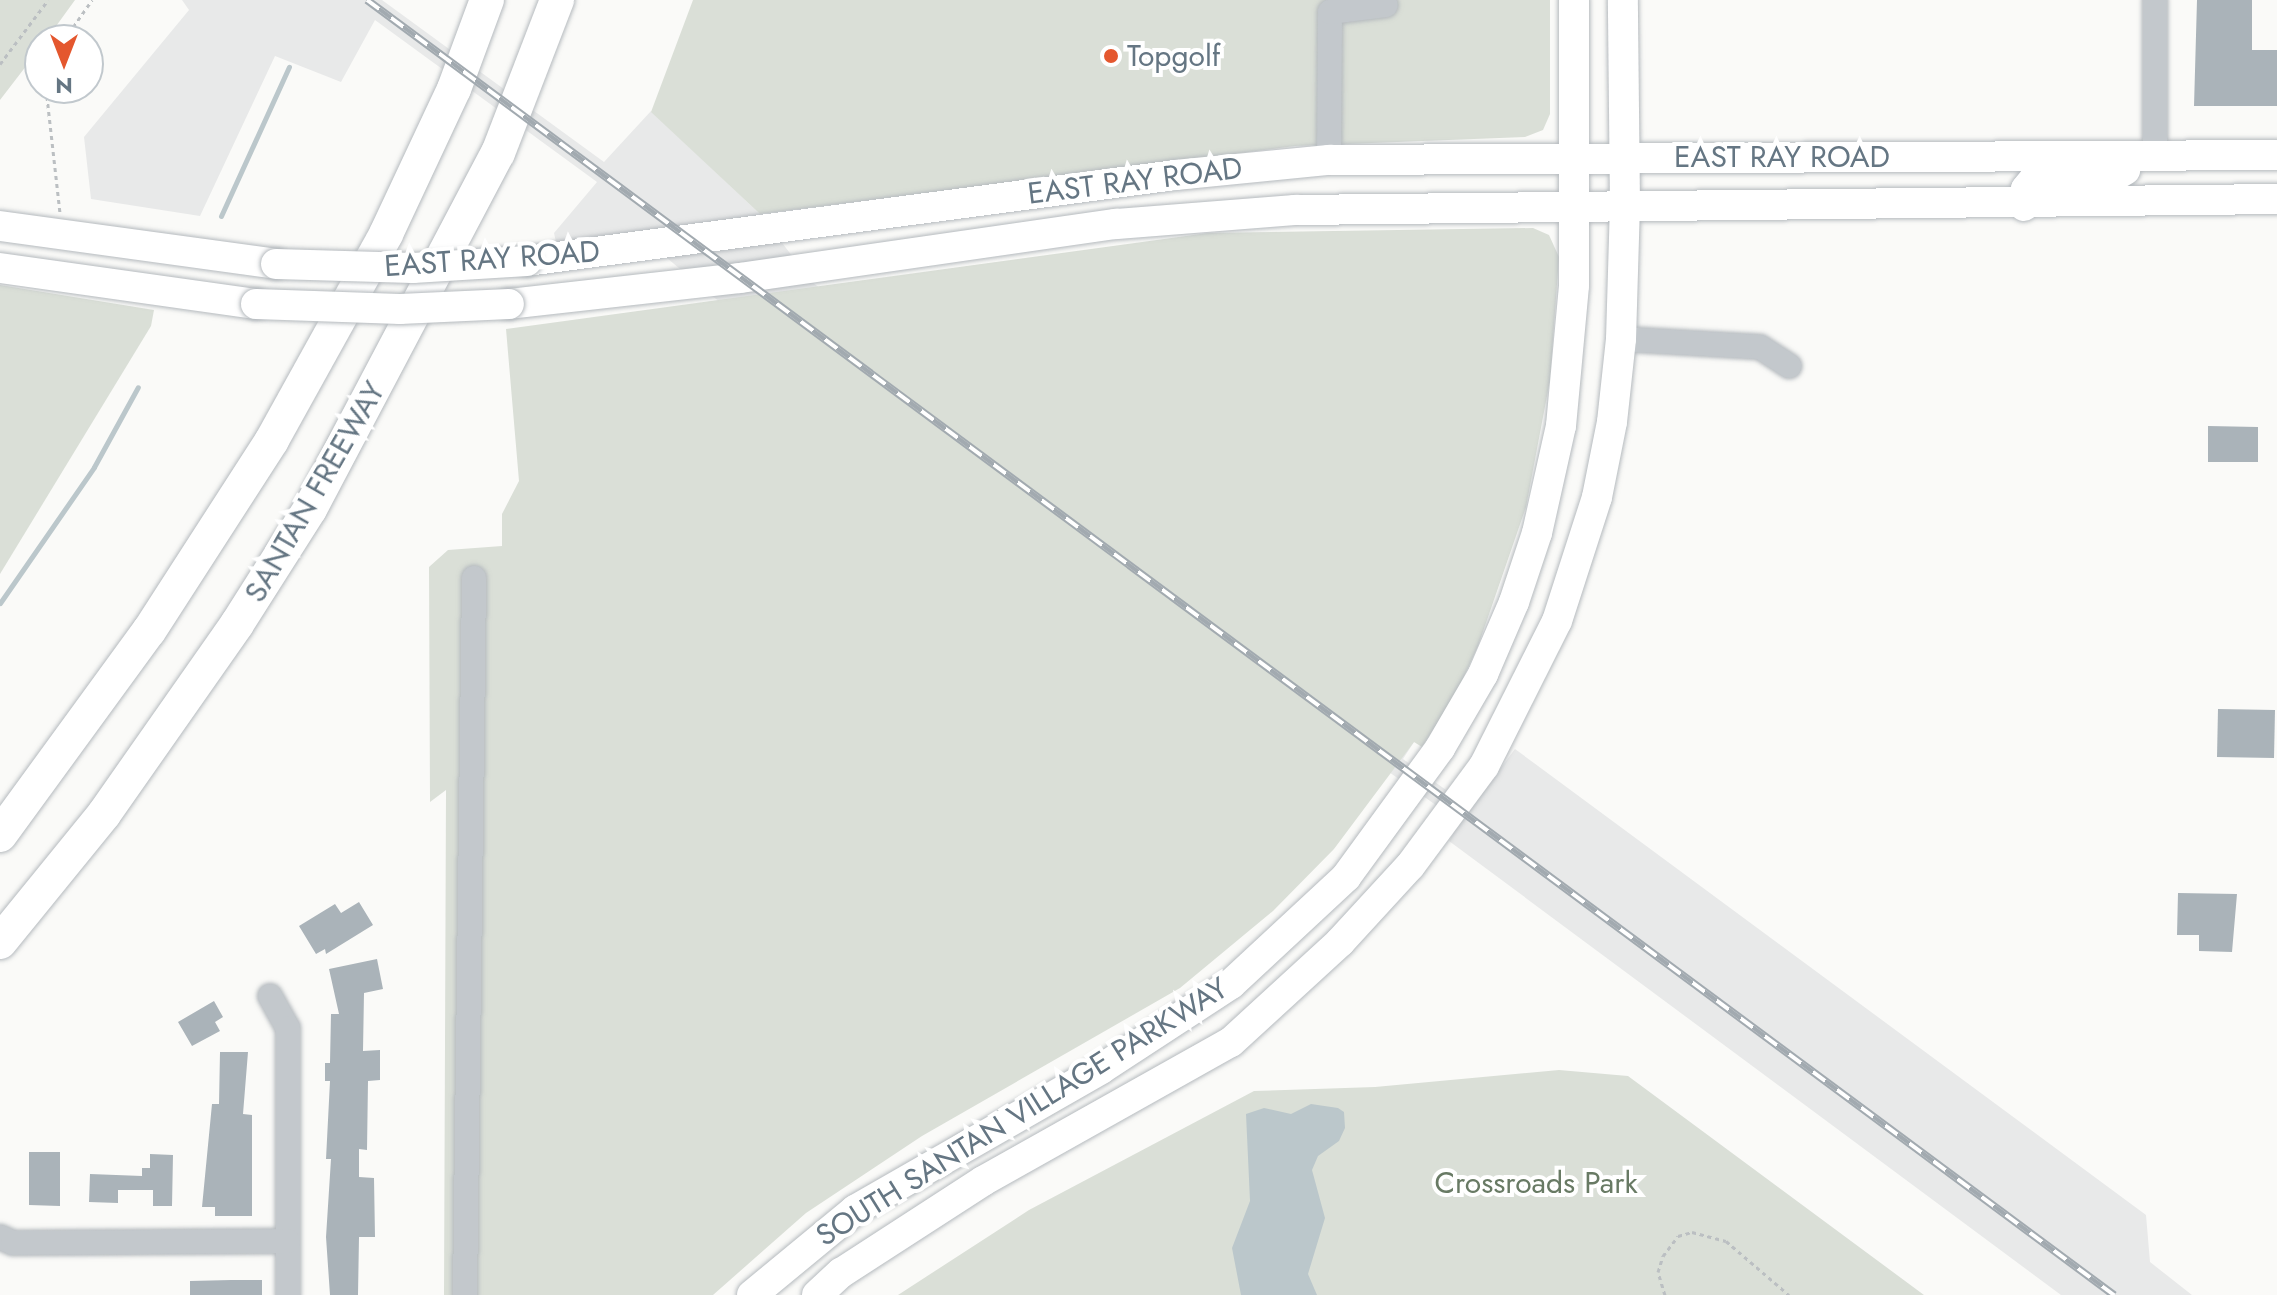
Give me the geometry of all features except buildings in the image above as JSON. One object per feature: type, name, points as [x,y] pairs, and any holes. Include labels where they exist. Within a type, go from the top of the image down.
[{"type":"highway","points":[[0,835],[149,631],[272,440],[386,234],[454,89],[487,0]]},
{"type":"highway","name":"SANTAN FREEWAY","points":[[0,942],[104,814],[237,624],[310,509],[498,153],[557,0]]},
{"type":"main road","name":"SOUTH SANTAN VILLAGE PARKWAY","points":[[752,1295],[855,1210],[1101,1069],[1231,984],[1309,914],[1382,832],[1461,714],[1501,636],[1526,570],[1551,474],[1567,383],[1575,204],[1574,0]]},
{"type":"main road","name":"SOUTH SANTAN VILLAGE PARKWAY","points":[[817,1295],[841,1273],[983,1181],[1231,1042],[1340,942],[1410,866],[1484,766],[1557,621],[1597,497],[1621,339],[1625,205],[1623,0]]},
{"type":"main road","points":[[2024,206],[2026,189],[2035,178],[2115,176],[2155,155]]},
{"type":"main road","name":"EAST RAY ROAD","points":[[0,226],[153,251],[276,264],[413,268],[527,261],[1175,175],[1329,160],[2277,155]]},
{"type":"main road","name":"EAST RAY ROAD","points":[[0,268],[256,304],[400,309],[509,304],[725,280],[1116,224],[1295,210],[1575,204],[2024,206],[2277,199]]},
{"type":"street","points":[[2155,0],[2155,155]]},
{"type":"street","points":[[1329,160],[1330,12],[1386,5]]},
{"type":"street","points":[[1621,339],[1760,347],[1789,366]]},
{"type":"street","points":[[465,1295],[474,578]]},
{"type":"street","points":[[270,996],[288,1028],[288,1295]]},
{"type":"street","points":[[0,1237],[13,1243],[288,1241]]},
{"type":"path","points":[[0,63],[48,0]]},
{"type":"path","points":[[75,24],[92,0]]},
{"type":"path","points":[[48,104],[60,212]]},
{"type":"path","points":[[1665,1295],[1658,1272],[1663,1256],[1678,1236],[1692,1232],[1726,1241],[1789,1295]]},
{"type":"shaded area","points":[[182,0],[382,0],[604,162],[651,111],[760,214],[812,282],[1414,742],[1403,759],[1471,808],[1515,749],[2146,1215],[2150,1262],[2192,1295],[2061,1295],[1449,841],[1460,822],[716,299],[637,233],[556,242],[554,233],[597,182],[375,20],[341,82],[275,56],[200,216],[91,199],[84,137],[189,10]]},
{"type":"shaded area","points":[[1311,1104],[1338,1108],[1344,1112],[1345,1128],[1339,1141],[1318,1156],[1312,1170],[1325,1218],[1308,1274],[1317,1295],[1241,1295],[1232,1248],[1250,1201],[1246,1114],[1264,1108],[1291,1114]]},
{"type":"green space","points":[[0,0],[75,0],[58,24],[24,24],[24,69],[0,100]]},
{"type":"green space","name":"Topgolf","points":[[693,0],[1550,0],[1550,114],[1543,130],[1525,137],[1295,146],[760,214],[651,112]]},
{"type":"green space","points":[[1533,228],[1549,235],[1559,257],[1550,380],[1526,507],[1478,646],[1456,694],[1422,747],[1414,742],[1334,849],[1273,911],[1180,988],[922,1136],[806,1213],[713,1295],[444,1295],[446,790],[430,802],[429,567],[448,550],[502,546],[502,514],[519,481],[506,329],[1208,233]]},
{"type":"green space","points":[[0,285],[154,310],[151,326],[0,574]]},
{"type":"green space","name":"Crossroads Park","points":[[1559,1070],[1628,1076],[1924,1295],[898,1295],[1029,1210],[1254,1091],[1375,1087]]},
{"type":"waterway","points":[[221,216],[289,67]]},
{"type":"waterway","points":[[0,603],[94,467],[138,387]]},
{"type":"railway","points":[[367,0],[2114,1295]]},
{"type":"place","name":"Topgolf","points":[[1111,56]]}]
